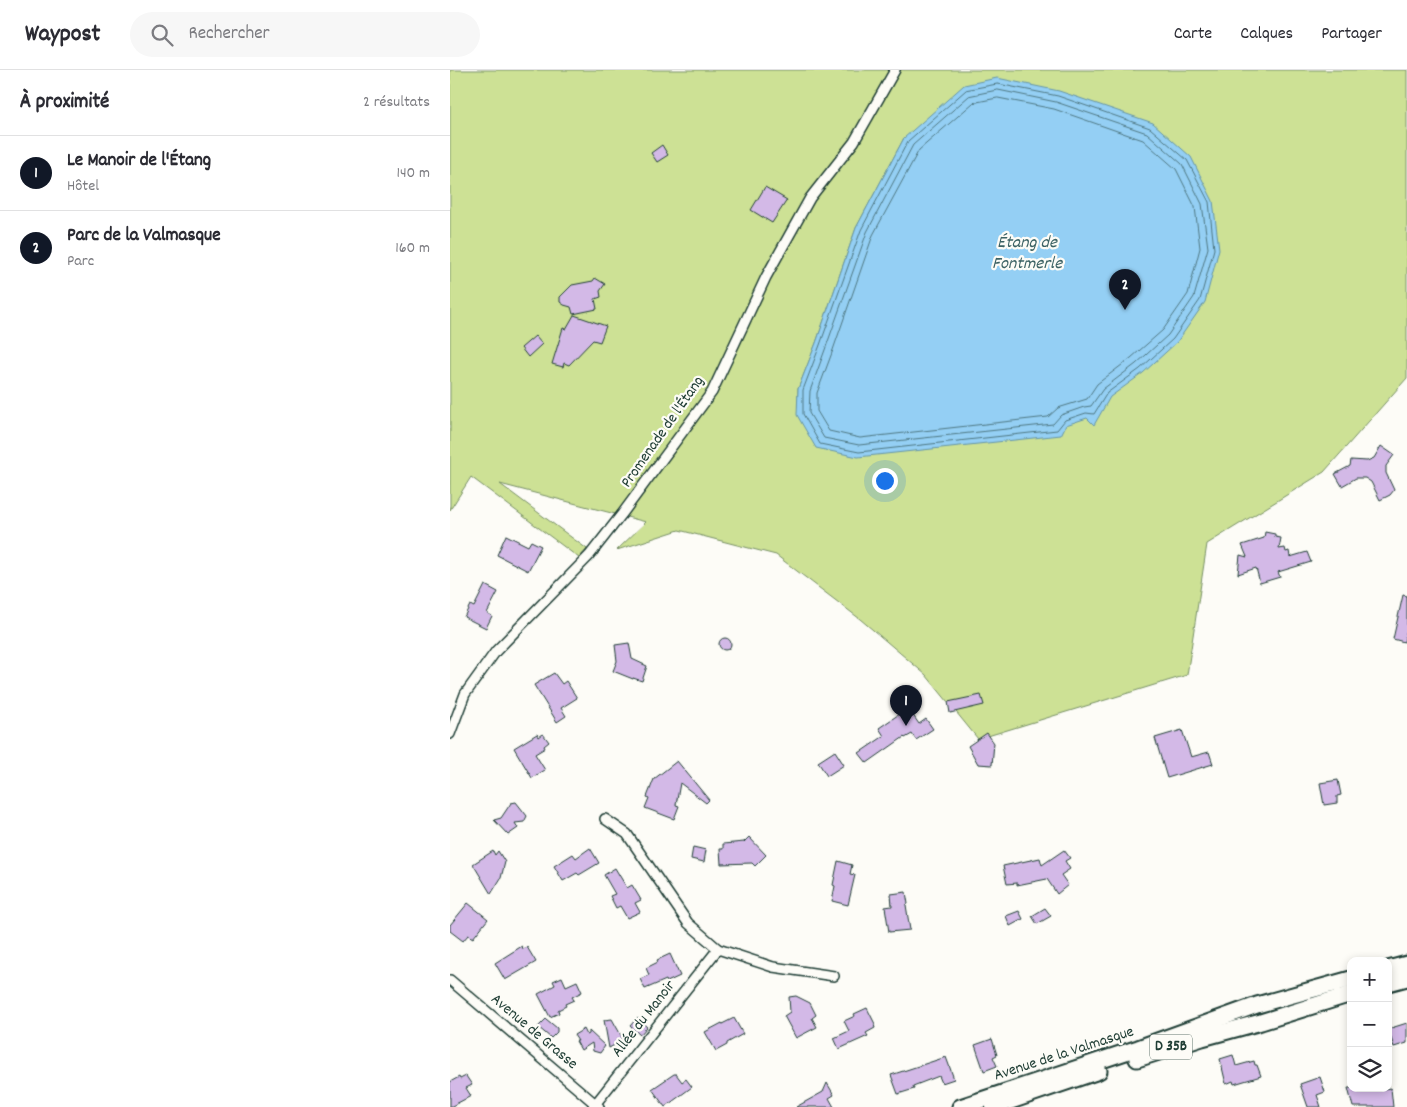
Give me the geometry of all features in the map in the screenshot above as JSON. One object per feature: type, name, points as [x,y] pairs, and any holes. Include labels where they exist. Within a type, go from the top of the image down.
[{"type":"main road","points":[[1392,968],[1407,964]]},
{"type":"main road","points":[[1392,982],[1407,978]]},
{"type":"main road","name":"Avenue de la Valmasque","points":[[960,1107],[1138,1048],[1257,1005],[1347,980]]},
{"type":"main road","name":"Avenue de la Valmasque","points":[[994,1107],[1202,1038],[1347,995]]},
{"type":"main road","points":[[1257,1005],[1261,1022]]},
{"type":"street","name":"Promenade de l'Étang","points":[[450,734],[465,694],[496,651],[589,556],[712,392],[766,277],[810,198],[854,142],[895,70]]},
{"type":"street","points":[[606,819],[627,834],[688,923],[718,949],[773,967],[834,976]]},
{"type":"street","name":"Allée du Manoir","points":[[596,1106],[718,949]]},
{"type":"street","name":"Avenue de Grasse","points":[[450,980],[596,1106]]},
{"type":"green space","points":[[450,70],[1407,70],[1407,378],[1324,472],[1207,544],[1187,675],[978,739],[926,675],[860,619],[776,555],[679,530],[617,550],[646,522],[500,484],[587,549],[579,558],[471,477],[450,510]],"holes":[[[904,138],[798,407],[798,389],[856,228]]]},
{"type":"water","name":"Étang de Fontmerle","points":[[997,78],[1059,91],[1153,123],[1191,157],[1213,201],[1219,249],[1205,302],[1177,342],[1143,373],[1110,397],[1094,425],[1087,418],[1066,425],[1061,435],[858,457],[816,448],[797,415],[798,389],[856,228],[904,138],[964,85]]},
{"type":"building","points":[[662,145],[668,155],[657,162],[651,153]]},
{"type":"building","points":[[765,187],[787,200],[772,223],[751,210]]},
{"type":"building","points":[[595,278],[605,284],[600,291],[601,297],[595,299],[597,309],[573,314],[571,307],[560,302],[560,297],[572,285],[593,281]]},
{"type":"building","points":[[574,315],[606,326],[600,342],[593,340],[569,365],[564,363],[563,367],[552,364],[563,328],[566,329]]},
{"type":"building","points":[[535,336],[542,344],[528,357],[521,348]]},
{"type":"building","points":[[1381,446],[1394,455],[1386,466],[1386,473],[1394,490],[1390,495],[1380,500],[1371,482],[1365,478],[1356,478],[1342,486],[1335,474],[1350,466],[1351,460],[1367,461],[1374,458]]},
{"type":"building","points":[[1265,532],[1275,534],[1275,537],[1281,538],[1279,549],[1285,548],[1286,552],[1289,551],[1290,557],[1307,552],[1311,562],[1278,572],[1280,577],[1260,583],[1256,568],[1238,574],[1240,555],[1247,557],[1242,545],[1264,538]]},
{"type":"building","points":[[506,535],[528,546],[531,541],[541,546],[528,571],[497,555]]},
{"type":"building","points":[[485,585],[498,592],[487,613],[492,616],[486,628],[464,617],[470,605],[474,607]]},
{"type":"building","points":[[1403,595],[1407,596],[1407,629],[1404,642],[1393,639]]},
{"type":"building","points":[[727,638],[730,639],[730,649],[723,650],[720,649],[719,642],[720,639]]},
{"type":"building","points":[[629,643],[632,659],[647,666],[642,681],[613,671],[617,661],[615,645]]},
{"type":"building","points":[[554,673],[562,684],[566,681],[577,698],[561,708],[566,716],[557,722],[534,685]]},
{"type":"building","points":[[907,690],[916,703],[907,709],[898,696]]},
{"type":"building","points":[[981,695],[984,705],[950,713],[948,702]]},
{"type":"building","points":[[908,708],[919,724],[926,719],[933,729],[916,740],[912,734],[904,737],[867,763],[859,753],[884,736],[879,728]]},
{"type":"building","points":[[1182,730],[1191,757],[1209,752],[1213,764],[1167,778],[1155,738]]},
{"type":"building","points":[[987,733],[994,743],[992,765],[978,764],[968,746]]},
{"type":"building","points":[[537,734],[539,737],[543,734],[549,742],[544,746],[545,748],[535,754],[545,770],[532,778],[514,748]]},
{"type":"building","points":[[835,751],[844,765],[827,776],[818,762]]},
{"type":"building","points":[[677,761],[709,800],[706,803],[680,783],[676,805],[679,806],[674,819],[645,808],[654,779]]},
{"type":"building","points":[[1338,780],[1341,795],[1337,796],[1337,803],[1324,805],[1320,783]]},
{"type":"building","points":[[516,802],[527,816],[524,822],[515,823],[518,828],[508,835],[494,820],[501,818],[511,803]]},
{"type":"building","points":[[749,837],[766,855],[755,866],[752,863],[721,864],[720,849],[723,849],[723,844],[744,842]]},
{"type":"building","points":[[693,847],[706,850],[704,862],[691,859]]},
{"type":"building","points":[[590,848],[599,863],[579,875],[577,873],[563,881],[554,866],[573,854],[576,858]]},
{"type":"building","points":[[1064,850],[1070,858],[1065,861],[1070,869],[1061,875],[1068,885],[1057,894],[1047,879],[1017,885],[1017,883],[1007,884],[1003,866],[1040,858],[1042,865]]},
{"type":"building","points":[[493,851],[495,855],[498,851],[505,862],[501,878],[491,894],[473,864]]},
{"type":"building","points":[[838,861],[852,865],[850,874],[855,875],[848,905],[832,901]]},
{"type":"building","points":[[615,868],[627,888],[632,885],[641,900],[635,903],[640,912],[627,918],[620,906],[616,908],[610,896],[615,894],[604,875]]},
{"type":"building","points":[[906,892],[910,930],[889,932],[885,907],[892,906],[891,894]]},
{"type":"building","points":[[468,903],[488,919],[473,938],[468,935],[463,941],[450,931],[450,925]]},
{"type":"building","points":[[1045,908],[1051,916],[1037,924],[1032,916]]},
{"type":"building","points":[[1019,911],[1023,919],[1010,926],[1006,916]]},
{"type":"building","points":[[522,946],[523,949],[527,947],[536,962],[505,980],[495,963]]},
{"type":"building","points":[[670,954],[680,976],[645,989],[640,979],[649,975],[646,968]]},
{"type":"building","points":[[562,977],[566,986],[577,981],[582,992],[572,997],[574,1000],[558,1010],[559,1013],[550,1017],[538,994],[555,985],[553,981]]},
{"type":"building","points":[[796,996],[810,1003],[816,1015],[812,1018],[817,1027],[796,1038],[784,1016],[790,1012],[789,997]]},
{"type":"building","points":[[867,1008],[875,1028],[866,1033],[868,1036],[839,1049],[834,1038],[849,1031],[844,1021]]},
{"type":"building","points":[[637,1018],[647,1027],[640,1035],[630,1026]]},
{"type":"building","points":[[734,1018],[743,1034],[716,1051],[705,1032]]},
{"type":"building","points":[[546,1019],[557,1028],[557,1032],[551,1038],[538,1027]]},
{"type":"building","points":[[612,1019],[622,1037],[622,1041],[609,1048],[604,1020]]},
{"type":"building","points":[[1407,1023],[1407,1043],[1394,1047],[1392,1028]]},
{"type":"building","points":[[584,1029],[587,1035],[589,1031],[605,1046],[600,1053],[593,1051],[592,1043],[581,1050],[574,1035]]},
{"type":"building","points":[[992,1039],[997,1055],[993,1057],[997,1066],[984,1071],[975,1045]]},
{"type":"building","points":[[1233,1055],[1236,1066],[1254,1061],[1261,1076],[1234,1084],[1233,1081],[1226,1084],[1220,1059]]},
{"type":"building","points":[[946,1057],[954,1079],[942,1083],[939,1076],[913,1086],[914,1089],[898,1094],[891,1075]]},
{"type":"building","points":[[674,1074],[682,1082],[686,1079],[692,1087],[665,1107],[652,1089]]},
{"type":"building","points":[[466,1076],[472,1085],[466,1088],[471,1096],[450,1107],[450,1082],[459,1077],[460,1079]]},
{"type":"building","points":[[1320,1077],[1325,1092],[1317,1095],[1321,1107],[1308,1107],[1300,1084]]},
{"type":"building","points":[[827,1083],[834,1095],[829,1098],[834,1107],[796,1107],[823,1092]]},
{"type":"building","points":[[1349,1092],[1391,1092],[1393,1107],[1353,1107]]},
{"type":"place","name":"Parc de la Valmasque","points":[[1125,310]]},
{"type":"place","name":"Le Manoir de l'Étang","points":[[906,726]]}]
